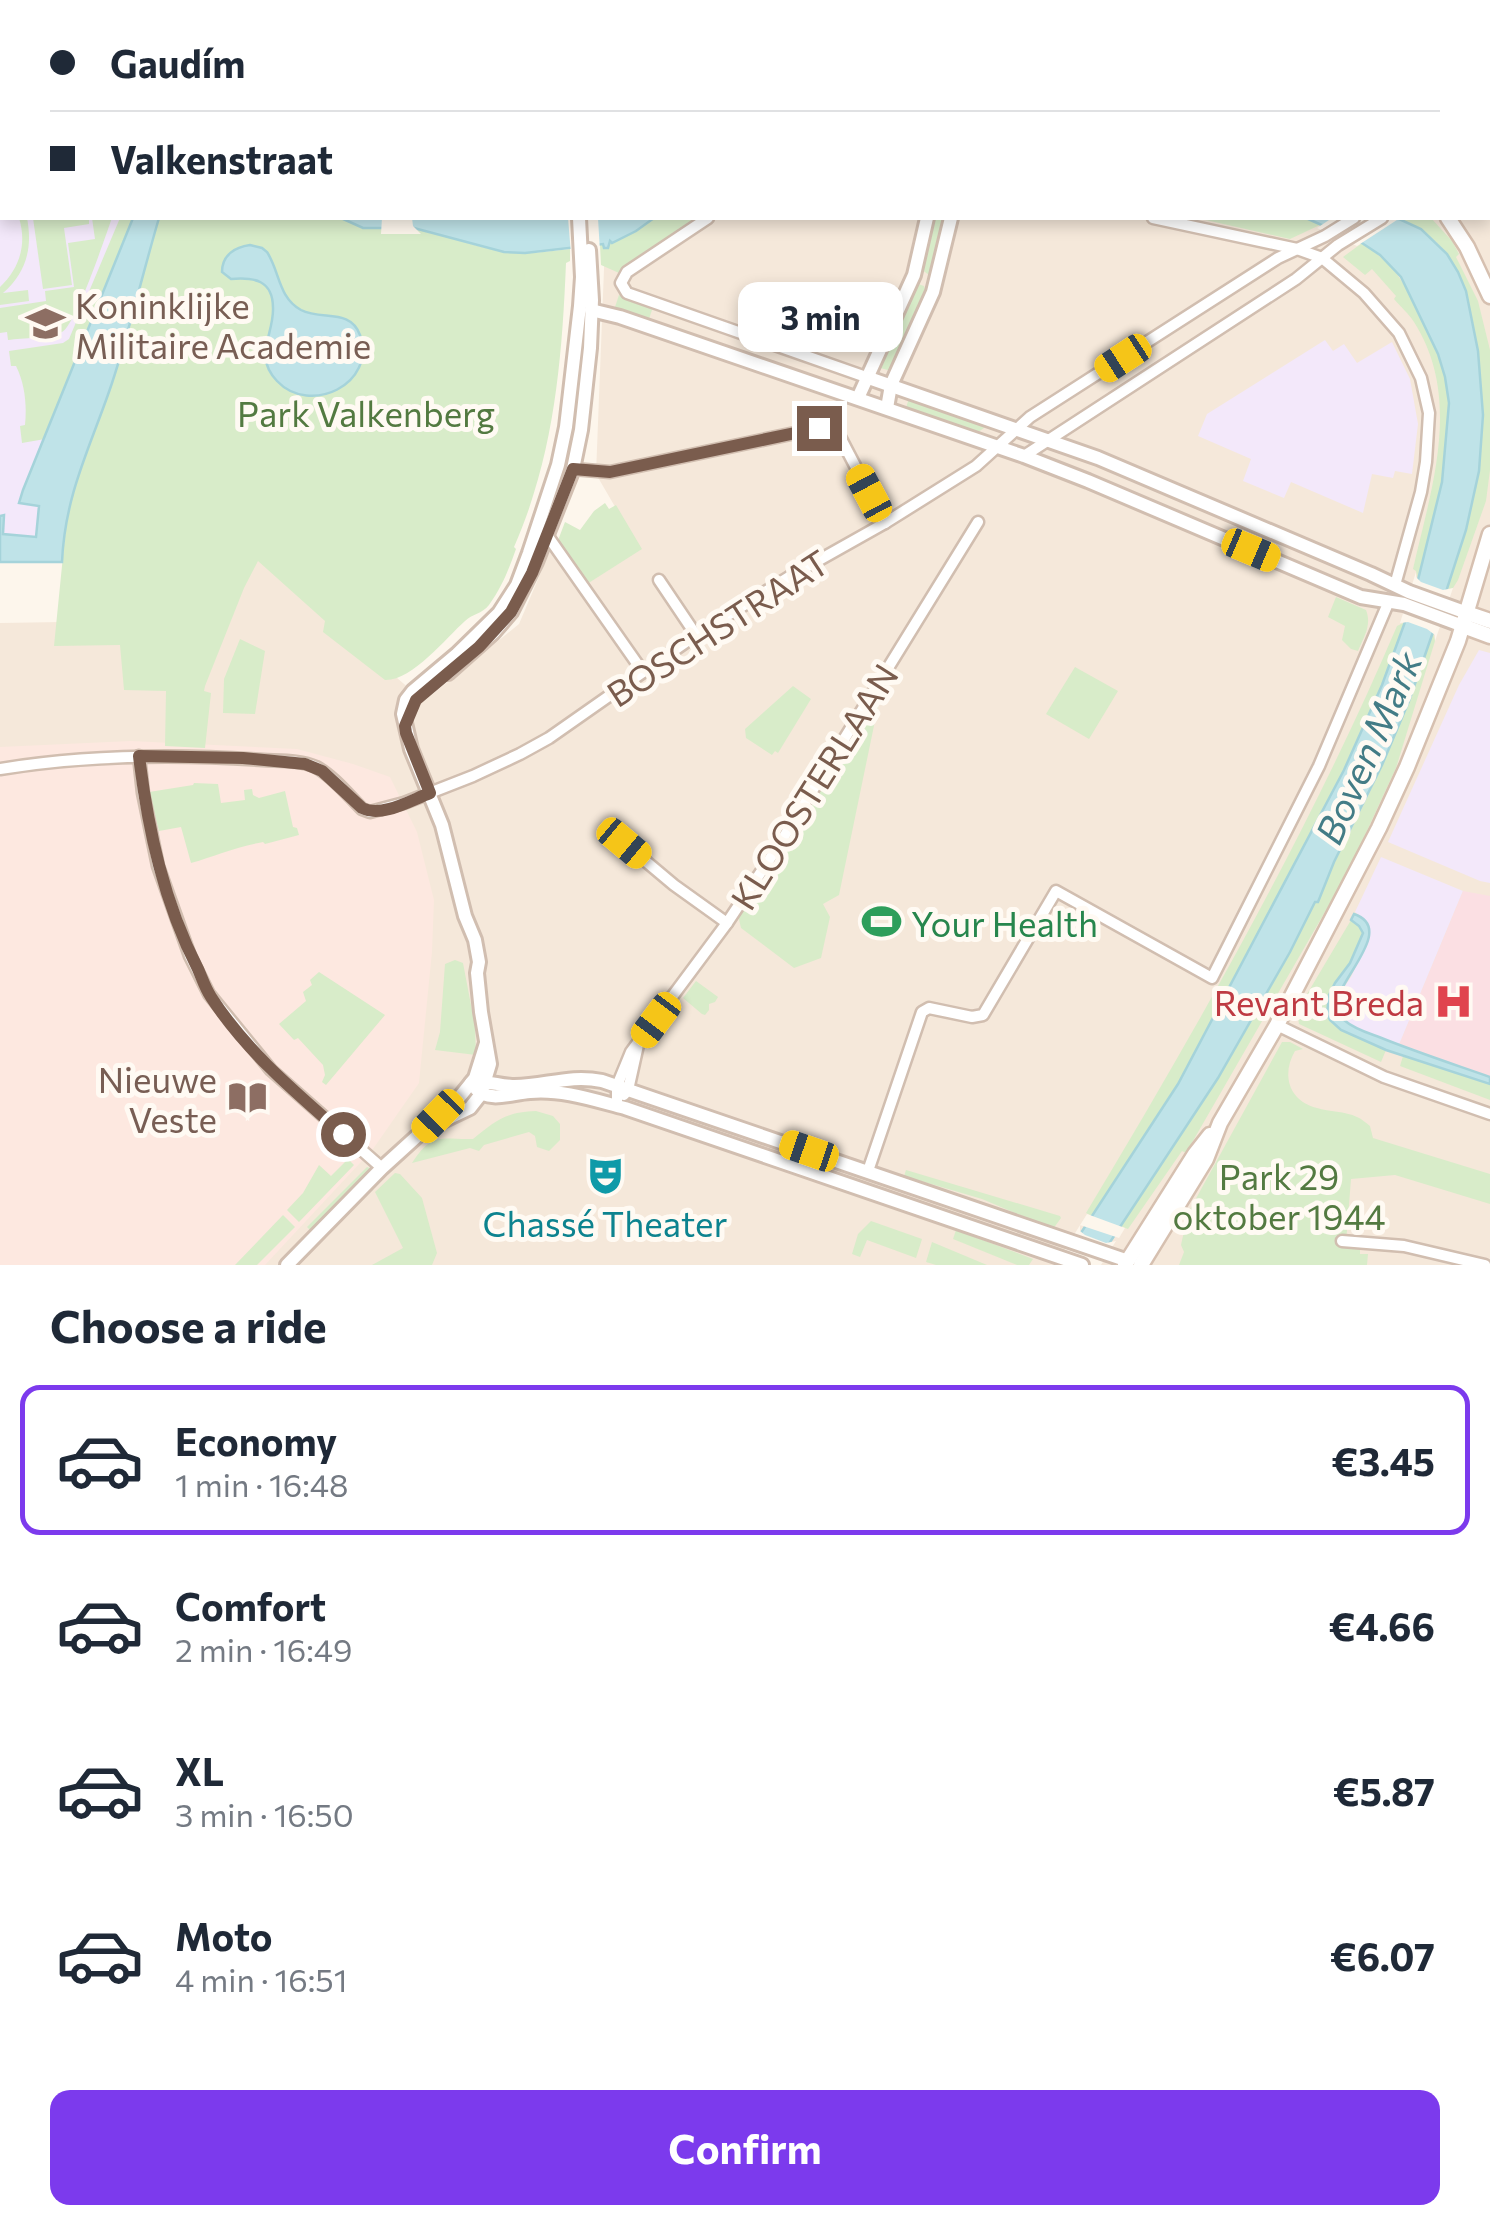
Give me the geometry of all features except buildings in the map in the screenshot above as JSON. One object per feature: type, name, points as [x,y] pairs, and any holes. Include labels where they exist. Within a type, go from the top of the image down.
[{"type":"main road","points":[[1449,220],[1468,247],[1490,296]]},
{"type":"main road","points":[[1133,1264],[1195,1154],[1220,1123],[1277,1025],[1386,813],[1465,619],[1490,534]]},
{"type":"main road","points":[[1465,619],[1490,621]]},
{"type":"main road","points":[[1465,619],[1490,636]]},
{"type":"street","points":[[287,1265],[424,1130],[470,1108],[490,1064],[477,973],[442,825],[402,717],[413,691],[483,630],[513,592],[581,430],[591,310],[580,220]]},
{"type":"street","points":[[405,726],[418,698],[503,623],[523,591],[547,534],[566,467],[566,427],[587,220]]},
{"type":"street","points":[[705,220],[630,269],[624,275],[624,290],[1116,466],[1395,585],[1406,598],[1465,619]]},
{"type":"street","points":[[858,398],[914,276],[928,220]]},
{"type":"street","points":[[887,408],[892,385],[936,283],[951,220]]},
{"type":"street","points":[[1162,220],[1322,258],[1364,293],[1393,326],[1413,359],[1429,413],[1424,476],[1395,585]]},
{"type":"street","points":[[1010,451],[1016,428],[1278,258],[1351,220]]},
{"type":"street","points":[[1010,451],[1047,440],[1296,279],[1338,245],[1379,220]]},
{"type":"street","points":[[914,276],[936,283]]},
{"type":"street","points":[[591,310],[1010,451],[1362,596],[1389,601],[1406,598]]},
{"type":"street","points":[[566,467],[610,472],[819,428],[831,429],[839,436],[885,523]]},
{"type":"street","name":"BOSCHSTRAAT","points":[[139,756],[243,758],[305,764],[322,771],[362,808],[370,812],[382,810],[520,754],[789,576],[976,466],[1010,451]]},
{"type":"street","name":"KLOOSTERLAAN","points":[[617,1106],[639,1044],[776,848],[978,522]]},
{"type":"street","points":[[547,534],[643,672]]},
{"type":"street","points":[[659,580],[696,636]]},
{"type":"street","points":[[861,1190],[922,1012],[931,1008],[972,1017],[984,1015],[1056,891],[1212,978],[1319,766],[1389,601]]},
{"type":"street","points":[[0,768],[139,756],[158,866],[208,994],[271,1070],[382,1168]]},
{"type":"street","points":[[624,843],[674,886],[727,923]]},
{"type":"street","points":[[1277,1025],[1384,1077],[1490,1114]]},
{"type":"street","points":[[479,1086],[592,1079],[1133,1264]]},
{"type":"street","points":[[479,1086],[495,1097],[561,1092],[617,1106],[1082,1265]]},
{"type":"street","points":[[1342,1241],[1404,1246],[1485,1265]]},
{"type":"shaded area","name":"Koninklijke Militaire Academie","points":[[0,220],[132,220],[19,503],[39,506],[62,562],[0,562]]},
{"type":"shaded area","points":[[606,220],[1490,220],[1490,1265],[0,1265],[0,623],[123,621],[201,681],[254,556],[424,701],[519,624],[555,539],[589,580],[639,548],[596,474]]},
{"type":"shaded area","points":[[1325,340],[1333,351],[1344,344],[1357,363],[1392,342],[1410,379],[1418,424],[1412,474],[1395,471],[1393,478],[1372,474],[1363,513],[1291,482],[1284,498],[1243,481],[1251,459],[1198,436],[1207,414]]},
{"type":"shaded area","points":[[1479,650],[1490,653],[1490,883],[1388,842],[1459,685]]},
{"type":"shaded area","points":[[131,741],[297,749],[353,764],[390,777],[417,832],[434,900],[419,1083],[373,1149],[265,1265],[0,1265],[0,747]]},
{"type":"shaded area","points":[[1381,857],[1463,891],[1399,1045],[1344,1020],[1336,1005],[1369,937],[1355,912]]},
{"type":"shaded area","name":"Revant Breda","points":[[1463,891],[1490,896],[1490,1077],[1399,1045]]},
{"type":"green space","points":[[19,220],[27,220],[28,250],[17,277],[3,293],[28,290],[29,301],[0,305],[0,287],[13,272],[22,237]]},
{"type":"green space","points":[[33,220],[89,220],[89,224],[64,228],[72,285],[43,289]]},
{"type":"green space","points":[[92,220],[111,220],[82,298],[62,332],[8,340],[7,332],[0,333],[0,308],[46,301],[45,291],[74,287],[68,243],[95,239]]},
{"type":"green space","points":[[119,220],[132,220],[45,439],[22,443],[20,426],[25,425],[25,395],[16,366],[11,366],[9,351],[69,339]]},
{"type":"green space","name":"Park Valkenberg","points":[[158,220],[346,220],[372,228],[417,228],[508,252],[570,249],[547,443],[516,549],[489,605],[465,621],[406,674],[385,680],[323,632],[325,621],[258,561],[205,686],[204,691],[211,693],[205,748],[165,746],[166,691],[124,690],[120,645],[54,646],[68,506],[113,380]]},
{"type":"green space","points":[[651,220],[698,220],[619,273],[601,265],[600,245],[636,231]]},
{"type":"green space","points":[[932,220],[946,220],[932,275],[921,269]]},
{"type":"green space","points":[[1206,220],[1311,220],[1322,224],[1290,239]]},
{"type":"green space","points":[[1403,220],[1433,220],[1452,241],[1478,301],[1490,350],[1490,470],[1486,501],[1458,580],[1448,590],[1478,473],[1482,423],[1479,360],[1468,299],[1459,274],[1438,243]]},
{"type":"green space","points":[[1362,243],[1392,268],[1404,285],[1445,377],[1449,402],[1447,453],[1418,580],[1413,569],[1439,444],[1437,382],[1429,351],[1414,322],[1394,299],[1396,296],[1372,269],[1365,275],[1343,257]]},
{"type":"green space","points":[[918,284],[926,292],[891,371],[877,367],[912,288]]},
{"type":"green space","points":[[619,295],[653,307],[648,322],[614,310]]},
{"type":"green space","points":[[910,395],[991,423],[974,435],[905,411]]},
{"type":"green space","points":[[605,503],[609,509],[616,505],[642,549],[587,584],[557,543],[565,522],[580,530]]},
{"type":"green space","points":[[1336,597],[1366,610],[1368,626],[1358,651],[1342,640],[1345,626],[1328,617]]},
{"type":"green space","points":[[1405,622],[1344,770],[1199,1046],[1092,1216],[1086,1213],[1252,925],[1328,777],[1397,626]]},
{"type":"green space","points":[[1433,632],[1435,641],[1396,768],[1348,872],[1186,1153],[1182,1151],[1128,1229],[1120,1226],[1218,1078],[1318,902],[1384,762]]},
{"type":"green space","points":[[240,639],[265,651],[255,714],[223,713],[224,679]]},
{"type":"green space","points":[[1075,667],[1118,691],[1089,739],[1046,714]]},
{"type":"green space","points":[[793,686],[811,699],[778,753],[772,755],[746,738],[745,729]]},
{"type":"green space","points":[[882,687],[839,895],[823,904],[830,917],[821,958],[794,968],[741,928],[738,915]]},
{"type":"green space","points":[[194,783],[218,784],[221,803],[245,800],[244,790],[252,789],[259,798],[285,791],[293,827],[299,835],[244,846],[191,863],[181,827],[159,831],[149,792]]},
{"type":"green space","points":[[1351,920],[1363,933],[1350,963],[1335,982],[1327,1005],[1341,1030],[1386,1050],[1381,1062],[1299,1024],[1297,1011]]},
{"type":"green space","points":[[455,960],[463,963],[475,1026],[476,1055],[435,1050],[445,964]]},
{"type":"green space","points":[[319,972],[385,1015],[326,1085],[322,1082],[323,1065],[279,1024],[306,1001],[303,992]]},
{"type":"green space","points":[[696,981],[718,997],[709,1004],[705,1015],[683,998]]},
{"type":"green space","name":"Park 29 oktober 1944","points":[[1282,1042],[1303,1049],[1295,1051],[1288,1077],[1299,1099],[1317,1108],[1359,1118],[1370,1126],[1373,1138],[1490,1174],[1490,1204],[1395,1175],[1351,1179],[1346,1243],[1360,1244],[1360,1254],[1368,1254],[1367,1265],[1179,1265],[1188,1213]]},
{"type":"green space","points":[[1403,1056],[1490,1084],[1490,1100],[1400,1066]]},
{"type":"green space","points":[[536,1111],[553,1116],[560,1124],[560,1140],[549,1151],[537,1147],[535,1136],[529,1132],[484,1145],[479,1151],[470,1148],[412,1163],[438,1139],[473,1139],[501,1119]]},
{"type":"green space","points":[[348,1159],[354,1165],[299,1222],[287,1210],[303,1193],[319,1165],[331,1176]]},
{"type":"green space","points":[[370,1168],[363,1179],[312,1232],[307,1227]]},
{"type":"green space","points":[[906,1170],[1061,1218],[1053,1229],[982,1199],[904,1176]]},
{"type":"green space","points":[[395,1173],[422,1198],[437,1253],[432,1265],[372,1265],[403,1248],[375,1192]]},
{"type":"green space","points":[[283,1215],[295,1227],[257,1265],[235,1265]]},
{"type":"green space","points":[[871,1221],[922,1239],[916,1258],[867,1240],[860,1257],[852,1254],[858,1234]]},
{"type":"green space","points":[[956,1230],[1033,1259],[1029,1265],[1017,1265],[953,1239]]},
{"type":"green space","points":[[932,1242],[987,1265],[926,1262]]},
{"type":"water","points":[[132,220],[158,220],[119,363],[80,470],[68,514],[62,562],[0,562],[0,516],[4,515],[3,534],[36,537],[39,506],[19,503]]},
{"type":"water","points":[[345,220],[651,220],[610,241],[608,248],[603,244],[525,253],[504,252],[414,228],[363,228]]},
{"type":"water","name":"Boven Mark","points":[[1310,220],[1401,220],[1421,229],[1447,254],[1466,291],[1478,351],[1483,415],[1479,471],[1466,530],[1409,701],[1318,902],[1218,1078],[1095,1265],[1060,1265],[1178,1084],[1344,770],[1382,685],[1418,580],[1442,482],[1449,403],[1445,377],[1401,277],[1362,243]]},
{"type":"water","points":[[250,245],[267,252],[293,305],[309,313],[350,321],[360,335],[363,352],[359,368],[337,390],[322,395],[291,391],[270,372],[265,354],[272,318],[270,291],[261,282],[231,279],[222,272],[230,253]]},
{"type":"water","points":[[1354,914],[1366,921],[1369,931],[1367,944],[1338,997],[1337,1009],[1342,1018],[1366,1032],[1490,1077],[1490,1084],[1386,1050],[1341,1030],[1330,1020],[1329,995],[1350,963],[1363,933],[1351,920]]},
{"type":"pier","points":[[382,220],[412,220],[421,234],[381,234]]},
{"type":"pier","points":[[568,220],[598,220],[600,252],[571,254]]},
{"type":"pier","points":[[1329,220],[1397,220],[1357,246],[1317,228]]},
{"type":"pier","points":[[1416,572],[1421,582],[1443,590],[1453,588],[1435,641],[1435,635],[1427,629],[1400,623]]},
{"type":"pier","points":[[1087,1214],[1125,1228],[1119,1238],[1080,1225]]},
{"type":"pier","points":[[1080,1225],[1085,1235],[1106,1243],[1116,1241],[1101,1265],[1055,1265]]},
{"type":"place","name":"Koninklijke Militaire Academie","points":[[45,324]]},
{"type":"place","name":"Your Health","points":[[881,922]]},
{"type":"place","name":"Revant Breda","points":[[1454,1001]]},
{"type":"place","name":"Nieuwe Veste","points":[[247,1098]]},
{"type":"place","name":"Chassé Theater","points":[[605,1175]]},
{"type":"route","points":[[343,1134],[271,1070],[208,994],[158,866],[139,756],[243,758],[305,764],[322,771],[370,812],[430,793],[406,733],[413,704],[479,647],[511,612],[532,573],[573,469],[610,472],[819,428]]}]
